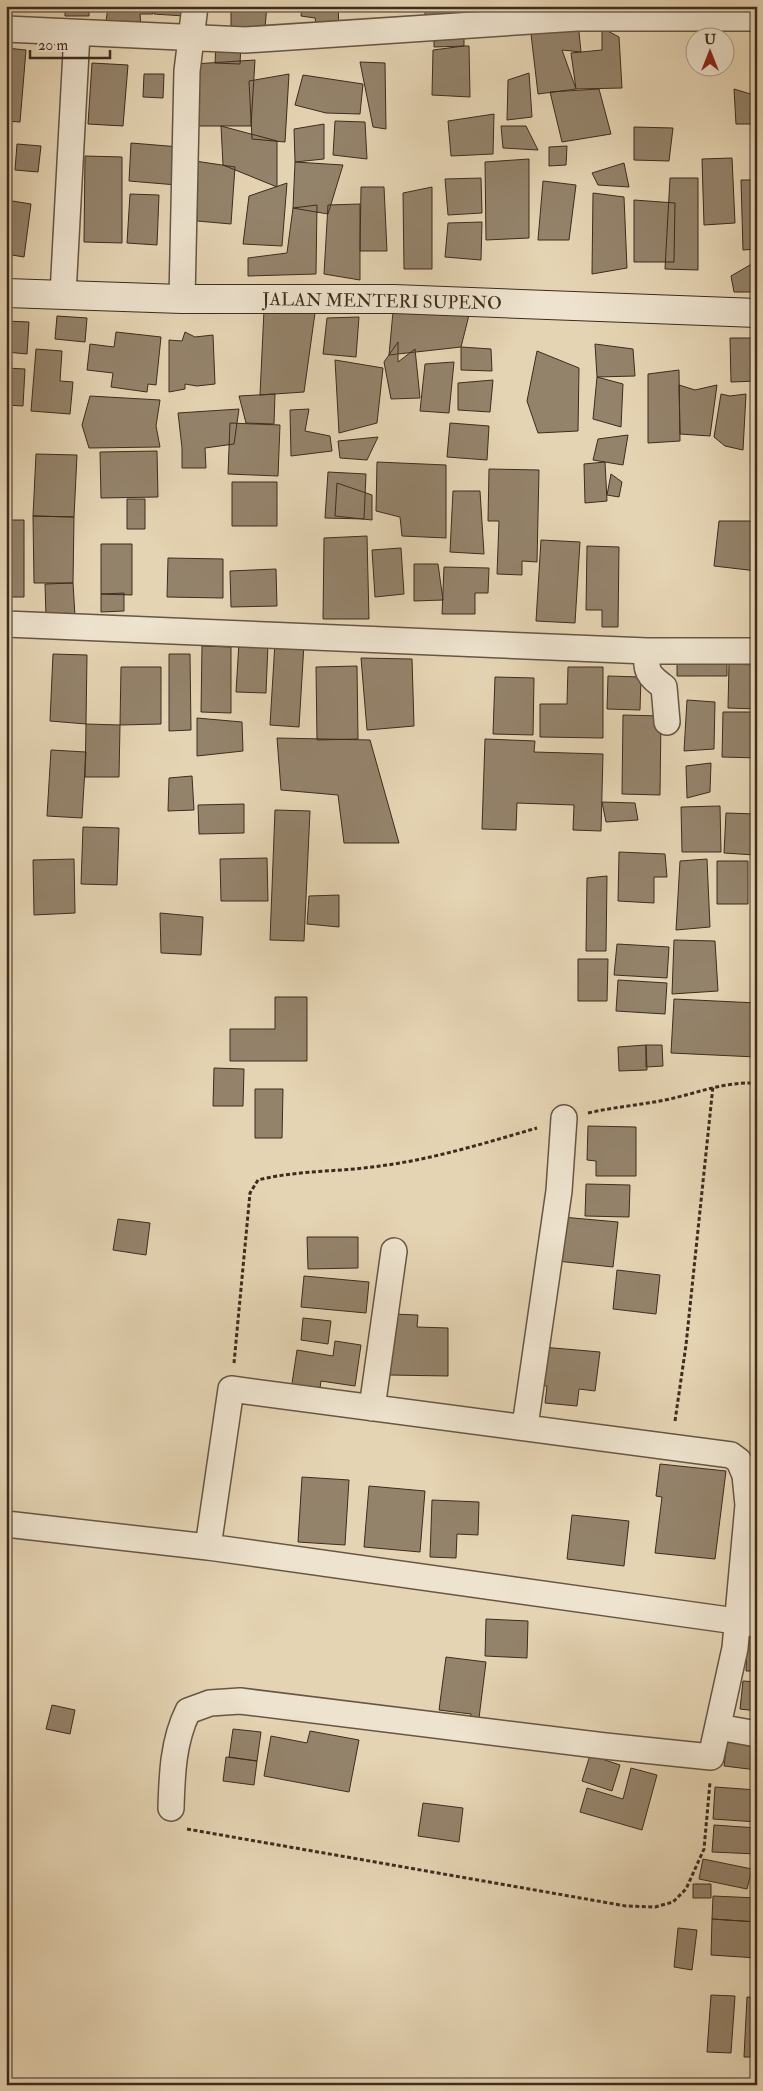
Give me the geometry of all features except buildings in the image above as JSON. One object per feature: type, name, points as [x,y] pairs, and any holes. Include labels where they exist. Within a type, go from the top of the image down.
[{"type":"main road","name":"JALAN MENTERI SUPENO","points":[[6,293],[182,299],[394,299],[757,313]]},
{"type":"street","points":[[182,299],[187,71],[195,6]]},
{"type":"street","points":[[6,29],[245,40],[503,14],[601,18],[757,18]]},
{"type":"street","points":[[63,294],[77,33]]},
{"type":"street","points":[[6,624],[647,650],[757,651]]},
{"type":"street","points":[[647,650],[646,668],[648,674],[664,687],[667,722]]},
{"type":"street","points":[[525,1426],[559,1191],[564,1118]]},
{"type":"street","points":[[372,1408],[394,1251]]},
{"type":"street","points":[[171,1808],[173,1765],[182,1722],[188,1711],[210,1703],[240,1700],[605,1746],[711,1757],[735,1648],[747,1623],[753,1506],[745,1475],[738,1461],[730,1454],[231,1388],[208,1547]]},
{"type":"street","points":[[6,1524],[208,1547],[747,1623]]},
{"type":"street","points":[[718,1727],[757,1734]]},
{"type":"path","points":[[231,1388],[250,1193],[258,1180],[276,1176],[379,1167],[415,1161],[491,1142],[564,1118],[613,1107],[681,1097],[713,1086],[757,1083]]},
{"type":"path","points":[[670,1447],[686,1345],[713,1086]]},
{"type":"path","points":[[171,1808],[176,1820],[184,1828],[626,1906],[655,1907],[673,1902],[686,1890],[704,1849],[711,1757]]}]
